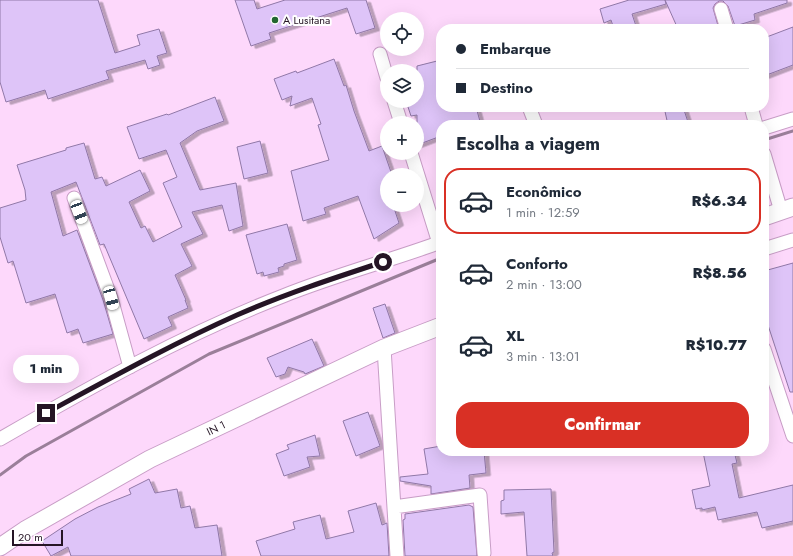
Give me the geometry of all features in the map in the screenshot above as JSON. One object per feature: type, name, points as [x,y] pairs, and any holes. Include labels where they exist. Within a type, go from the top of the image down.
[{"type":"street","points":[[721,9],[726,24]]},
{"type":"street","points":[[769,126],[793,119]]},
{"type":"street","points":[[412,160],[436,231]]},
{"type":"street","points":[[769,166],[787,209],[769,215]]},
{"type":"street","points":[[74,198],[111,298],[130,367]]},
{"type":"street","points":[[769,247],[793,240]]},
{"type":"street","points":[[0,439],[130,367],[237,315],[285,295],[436,244]]},
{"type":"street","name":"IN 1","points":[[0,547],[25,530],[150,460],[384,348],[436,328]]},
{"type":"street","points":[[384,348],[398,556]]},
{"type":"street","points":[[769,364],[793,436]]},
{"type":"street","points":[[394,507],[480,495],[484,553]]},
{"type":"building","points":[[0,0],[98,0],[115,53],[140,45],[137,35],[159,29],[167,53],[157,56],[160,65],[148,69],[145,60],[106,71],[109,79],[48,99],[45,90],[6,102],[0,82]]},
{"type":"building","name":"A Lusitana","points":[[235,0],[254,0],[257,9],[285,0],[366,0],[375,28],[356,34],[347,8],[269,33],[271,39],[251,46]]},
{"type":"building","points":[[629,0],[665,0],[666,4],[632,14],[635,24],[612,24],[611,20],[604,23],[600,9]]},
{"type":"building","points":[[665,0],[787,0],[787,3],[754,14],[755,20],[742,24],[734,24],[728,6],[723,1],[719,1],[713,8],[718,24],[676,24]]},
{"type":"building","points":[[793,27],[793,65],[769,74],[769,36]]},
{"type":"building","points":[[334,59],[344,86],[346,85],[369,151],[380,147],[380,160],[387,160],[390,168],[380,168],[380,212],[395,212],[399,223],[374,239],[358,196],[324,208],[326,214],[303,221],[291,171],[329,160],[318,125],[321,124],[312,98],[290,106],[292,96],[282,100],[274,79],[296,71],[297,73]]},
{"type":"building","points":[[436,61],[436,112],[477,112],[480,120],[436,120],[436,138],[424,142],[424,116],[411,116],[408,108],[424,108],[424,64]]},
{"type":"building","points":[[215,97],[224,121],[197,131],[180,143],[200,190],[236,183],[243,226],[229,231],[222,205],[192,212],[203,234],[181,244],[192,266],[175,275],[188,308],[168,317],[172,326],[144,339],[104,244],[100,245],[76,182],[51,192],[63,236],[77,230],[103,300],[113,334],[83,343],[78,329],[67,333],[55,294],[26,303],[13,261],[8,263],[0,237],[0,208],[26,200],[25,190],[17,165],[84,143],[95,179],[102,177],[106,186],[140,170],[150,191],[129,202],[141,228],[145,226],[153,242],[182,227],[163,183],[177,177],[166,150],[139,159],[127,127],[167,114],[168,115]]},
{"type":"building","points":[[665,112],[685,112],[687,120],[667,120]]},
{"type":"building","points":[[260,141],[268,173],[244,179],[237,147]]},
{"type":"building","points":[[287,224],[297,260],[284,264],[284,266],[278,268],[279,272],[264,276],[263,272],[257,274],[246,235]]},
{"type":"building","points":[[793,263],[793,392],[790,392],[769,328],[769,270]]},
{"type":"building","points":[[385,304],[395,333],[383,338],[373,308]]},
{"type":"building","points":[[312,339],[324,366],[305,374],[304,372],[288,367],[285,374],[276,377],[267,358]]},
{"type":"building","points":[[368,412],[380,446],[356,456],[343,421]]},
{"type":"building","points":[[315,435],[320,456],[307,457],[310,467],[284,476],[276,454],[289,449],[287,445]]},
{"type":"building","points":[[436,447],[436,456],[484,456],[486,473],[469,475],[470,488],[431,494],[431,486],[400,481],[400,477],[428,474],[424,449]]},
{"type":"building","points":[[704,456],[735,456],[737,463],[732,464],[739,498],[793,485],[793,521],[762,528],[757,512],[718,520],[715,507],[702,510],[702,508],[696,509],[692,490],[710,486]]},
{"type":"building","points":[[149,479],[155,493],[177,489],[181,508],[190,506],[195,528],[217,525],[222,556],[71,556],[68,547],[51,556],[42,541],[75,519],[98,507],[131,494],[129,489]]},
{"type":"building","points":[[551,489],[553,556],[527,556],[524,512],[501,514],[501,501],[504,500],[504,490]]},
{"type":"building","points":[[376,503],[382,525],[387,523],[389,556],[261,556],[256,541],[295,529],[293,522],[320,515],[326,539],[354,532],[348,511]]},
{"type":"building","points":[[469,505],[473,507],[477,556],[405,556],[403,520],[405,519],[405,514]]},
{"type":"railway","points":[[769,138],[793,131]]},
{"type":"railway","points":[[0,475],[26,456],[209,354],[436,260]]},
{"type":"place","name":"A Lusitana","points":[[275,20]]},
{"type":"route","points":[[46,413],[130,367],[237,315],[285,295],[383,262]]}]
